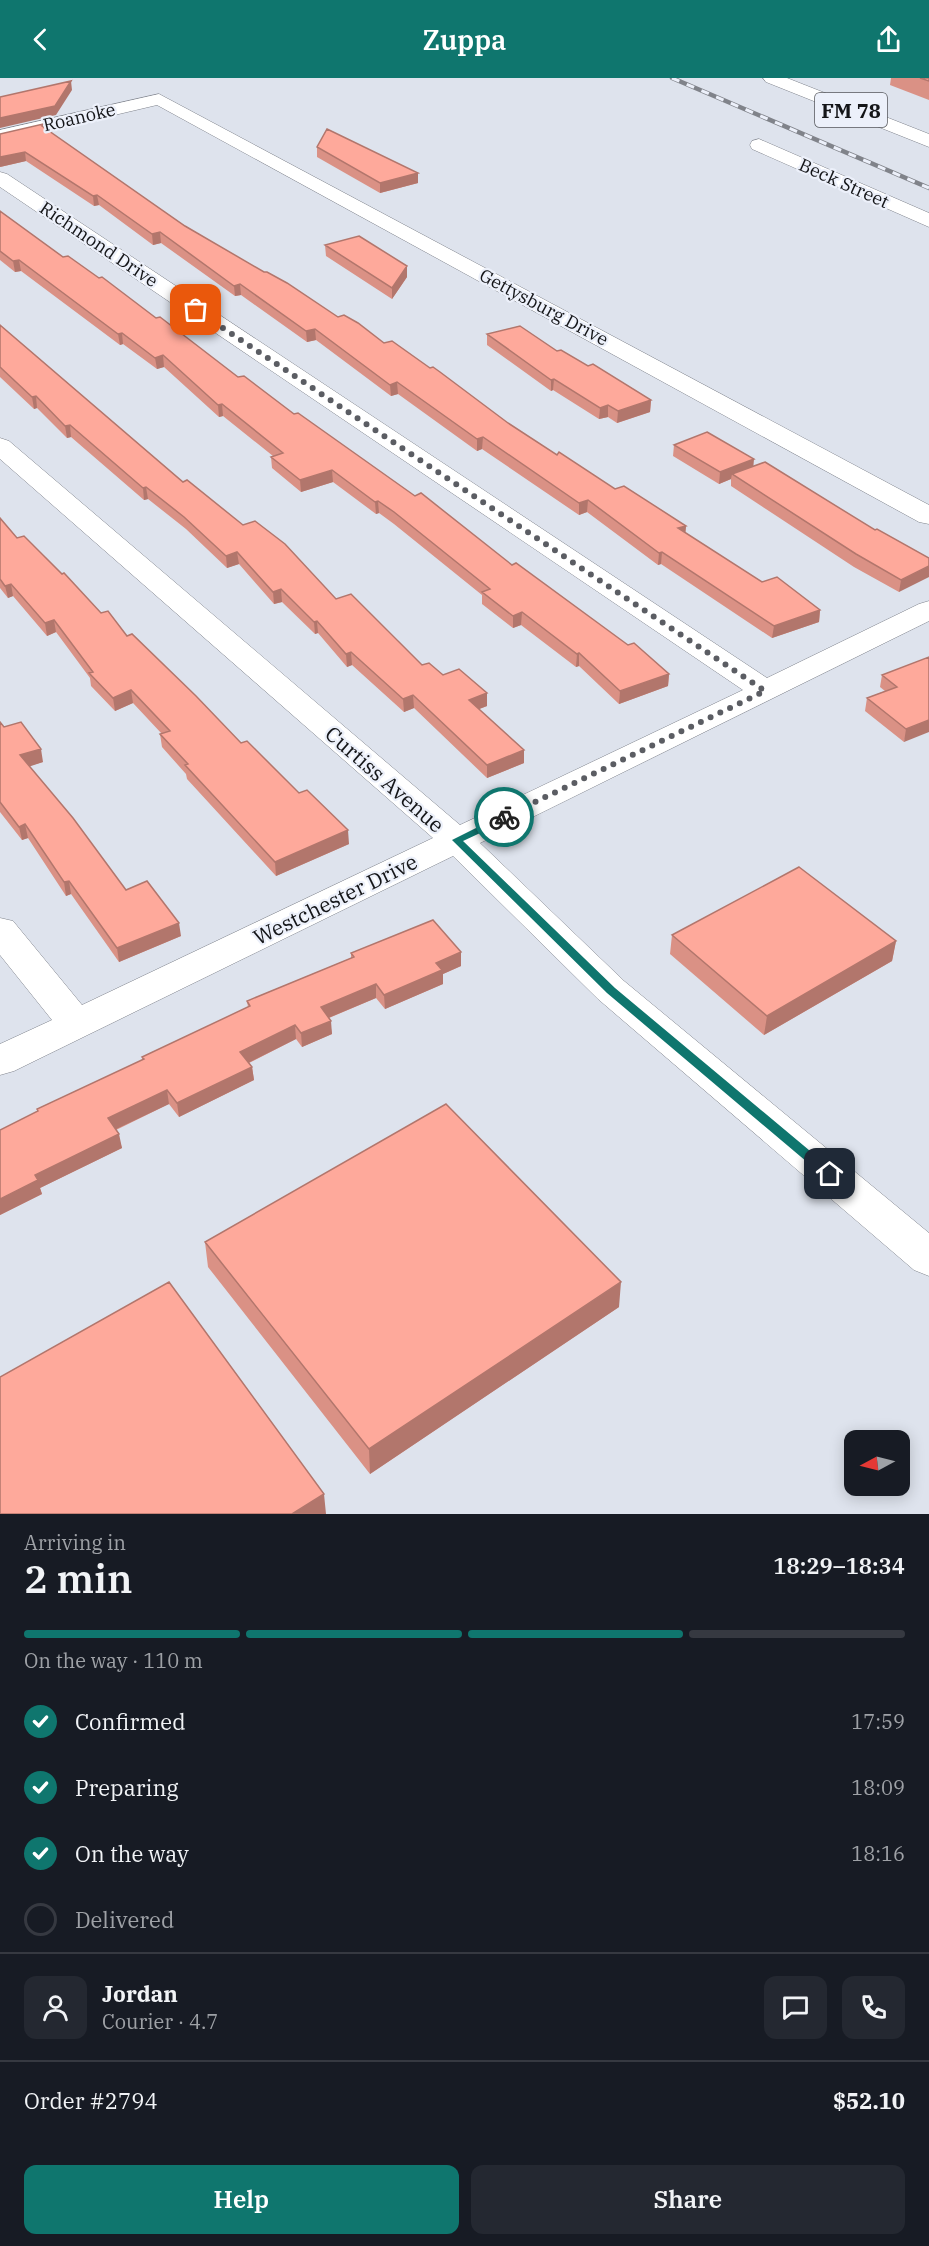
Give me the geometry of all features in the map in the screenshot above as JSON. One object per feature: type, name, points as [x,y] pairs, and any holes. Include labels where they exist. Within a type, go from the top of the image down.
[{"type":"street","name":"FM 78","points":[[772,78],[929,141]]},
{"type":"street","name":"Roanoke","points":[[0,136],[159,99]]},
{"type":"street","name":"Gettysburg Drive","points":[[159,99],[929,516]]},
{"type":"street","name":"Beck Street","points":[[759,145],[929,221]]},
{"type":"street","name":"Richmond Drive","points":[[0,178],[765,691]]},
{"type":"street","name":"Curtiss Avenue","points":[[0,446],[457,840],[611,990],[929,1258]]},
{"type":"street","name":"Westchester Drive","points":[[0,1061],[929,610]]},
{"type":"street","points":[[0,930],[76,1024]]},
{"type":"building","points":[[71,81],[55,106],[0,118],[0,97]]},
{"type":"building","points":[[43,124],[42,126],[185,226],[287,283],[338,317],[344,315],[358,323],[384,343],[392,341],[430,368],[433,367],[508,423],[557,455],[559,452],[615,489],[624,486],[686,526],[678,528],[762,582],[777,577],[820,610],[774,626],[662,552],[659,553],[588,500],[579,503],[483,437],[477,439],[397,382],[390,385],[315,329],[306,331],[240,284],[234,286],[160,232],[152,234],[97,195],[93,196],[25,152],[0,157],[0,134]]},
{"type":"building","points":[[327,129],[418,173],[380,183],[317,147]]},
{"type":"building","points":[[0,211],[63,257],[68,256],[99,278],[102,277],[156,318],[160,317],[238,377],[244,376],[294,414],[298,413],[415,496],[421,493],[512,565],[516,563],[628,645],[634,643],[669,674],[620,691],[579,653],[577,654],[522,612],[513,616],[482,592],[490,589],[394,512],[378,501],[375,502],[332,470],[300,480],[271,457],[283,453],[222,404],[218,405],[163,355],[155,358],[122,333],[118,334],[19,260],[13,261],[0,251]]},
{"type":"building","points":[[359,236],[407,266],[392,288],[325,245]]},
{"type":"building","points":[[0,325],[183,482],[187,480],[243,525],[255,521],[285,544],[336,599],[351,594],[422,665],[429,663],[443,675],[459,669],[487,693],[469,700],[524,750],[487,765],[413,695],[403,699],[351,652],[346,654],[317,621],[314,622],[281,589],[273,592],[237,552],[226,556],[184,517],[146,487],[143,488],[70,425],[65,426],[36,396],[32,397],[0,367]]},
{"type":"building","points":[[520,326],[557,351],[561,350],[588,366],[593,364],[651,400],[618,411],[608,405],[600,408],[554,379],[551,380],[487,334]]},
{"type":"building","points":[[707,432],[754,459],[720,472],[674,445]]},
{"type":"building","points":[[765,462],[875,530],[877,529],[929,558],[929,566],[901,580],[856,554],[732,474]]},
{"type":"building","points":[[0,518],[17,538],[24,536],[62,574],[64,573],[101,613],[108,611],[127,636],[132,634],[241,743],[247,741],[299,793],[307,790],[348,830],[275,862],[185,765],[188,764],[160,734],[170,731],[131,690],[113,698],[89,673],[93,672],[54,620],[45,623],[11,584],[5,586],[0,579]]},
{"type":"building","points":[[929,657],[929,720],[906,729],[867,698],[897,687],[882,675]]},
{"type":"building","points":[[0,722],[4,727],[21,722],[41,749],[20,755],[73,818],[126,890],[147,881],[179,923],[117,948],[69,881],[64,882],[25,824],[19,827],[0,802]]},
{"type":"building","points":[[799,867],[896,941],[767,1016],[672,935]]},
{"type":"building","points":[[433,920],[461,952],[436,963],[442,970],[384,995],[376,984],[321,1007],[331,1021],[301,1033],[295,1025],[240,1052],[252,1067],[177,1103],[167,1090],[108,1118],[119,1134],[35,1175],[38,1180],[0,1199],[0,1130],[38,1111],[37,1109],[250,1006],[247,1001],[354,957],[351,953]]},
{"type":"building","points":[[446,1104],[621,1282],[369,1449],[205,1242]]},
{"type":"building","points":[[169,1282],[324,1494],[292,1514],[0,1514],[0,1377]]},
{"type":"railway","points":[[672,78],[929,188]]},
{"type":"way so far","points":[[196,310],[765,691],[504,817]]},
{"type":"route","points":[[504,817],[457,840],[611,990],[830,1174]]}]
